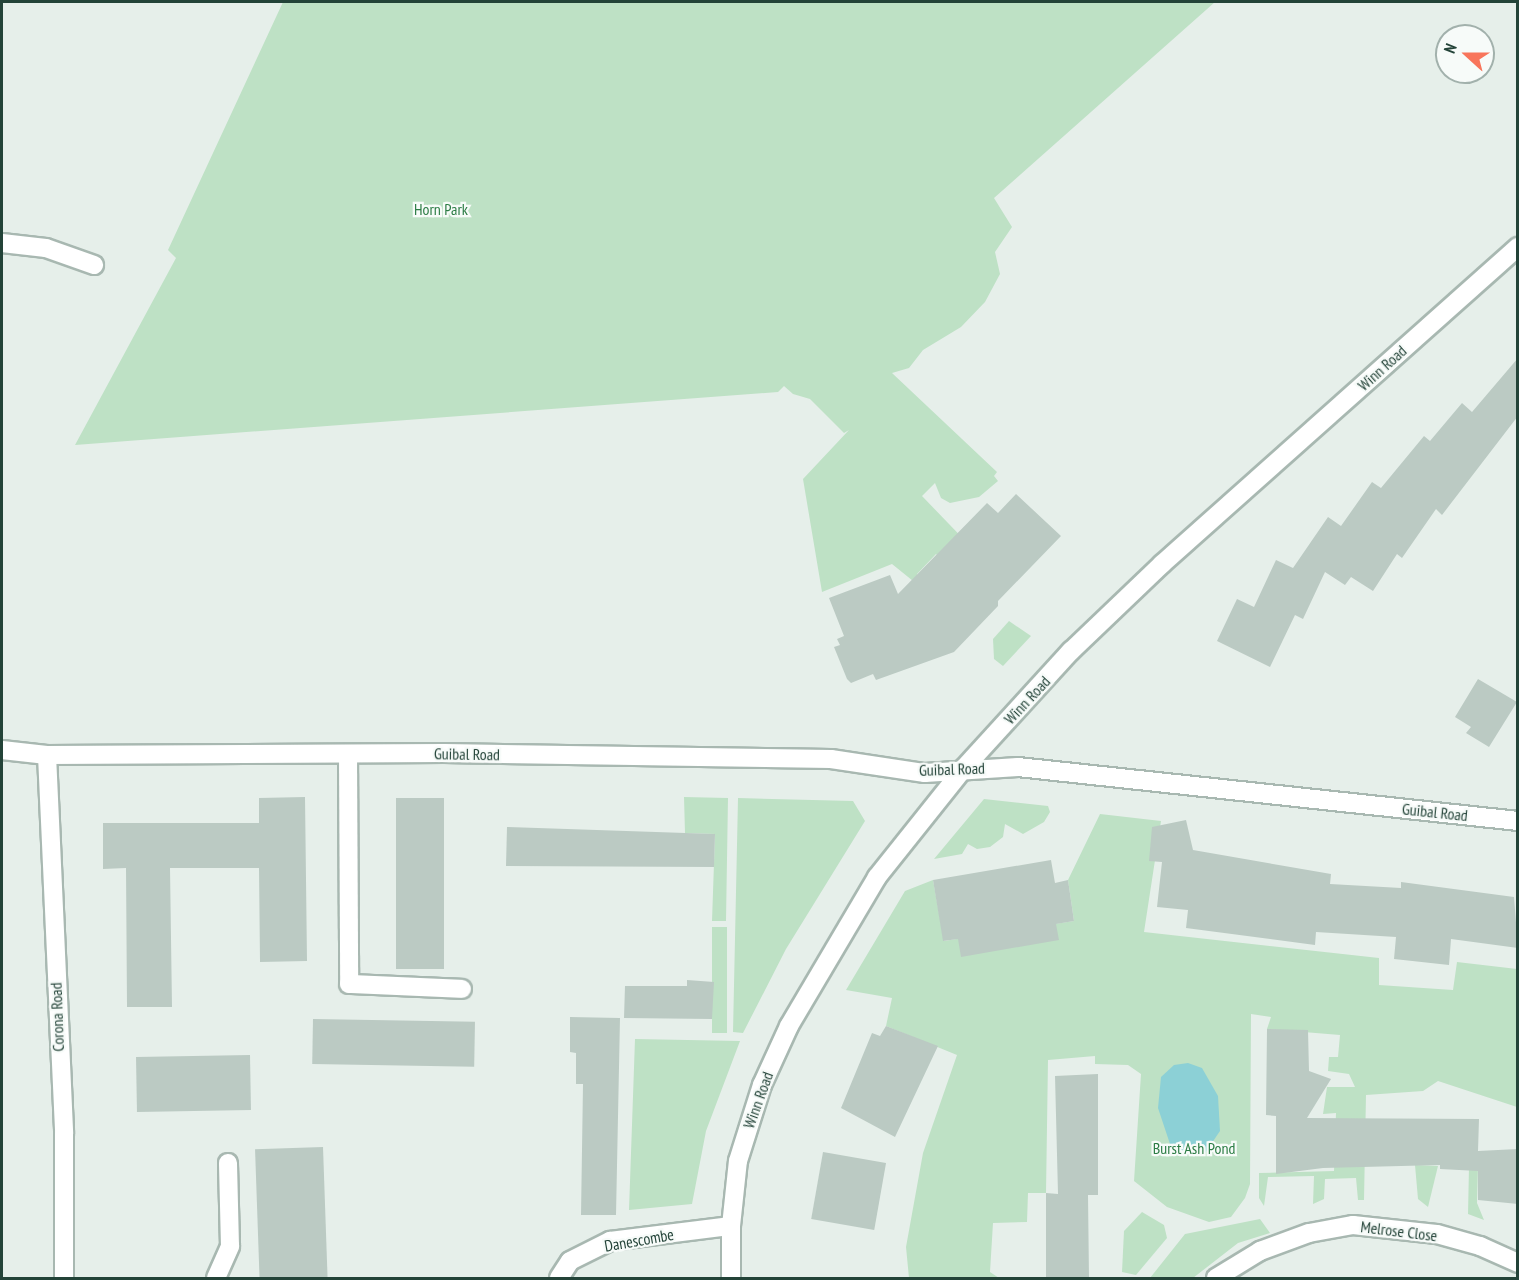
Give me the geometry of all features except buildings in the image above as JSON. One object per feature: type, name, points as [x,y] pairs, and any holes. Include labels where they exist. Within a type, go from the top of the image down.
[{"type":"street","points":[[2,243],[46,248],[94,265]]},
{"type":"street","name":"Winn Road","points":[[731,1278],[731,1226],[738,1161],[762,1085],[782,1039],[877,877],[964,768],[1071,651],[1162,564],[1518,247]]},
{"type":"street","name":"Guibal Road","points":[[2,750],[47,755],[831,759],[925,773],[964,768],[1079,772],[1518,821]]},
{"type":"street","name":"Corona Road","points":[[47,755],[64,1134],[64,1278]]},
{"type":"street","points":[[348,755],[349,984],[462,989]]},
{"type":"street","points":[[216,1278],[230,1246],[228,1163]]},
{"type":"street","name":"Danescombe","points":[[559,1278],[570,1261],[610,1241],[731,1226]]},
{"type":"street","name":"Melrose Close","points":[[1216,1278],[1229,1267],[1278,1244],[1309,1233],[1353,1226],[1437,1234],[1480,1246],[1518,1263]]},
{"type":"green space","name":"Horn Park","points":[[283,2],[1215,2],[994,198],[1012,227],[995,252],[1000,274],[985,302],[961,327],[923,350],[909,368],[892,373],[997,472],[994,476],[998,481],[979,497],[950,503],[941,498],[935,483],[922,496],[975,551],[955,572],[936,554],[917,574],[918,585],[892,564],[822,592],[803,479],[849,430],[844,433],[810,399],[793,394],[784,386],[778,392],[75,445],[176,258],[168,250]]},
{"type":"green space","points":[[1009,621],[1031,636],[1003,666],[994,659],[993,639]]},
{"type":"green space","points":[[684,797],[728,798],[726,921],[712,921],[715,834],[685,833]]},
{"type":"green space","points":[[738,798],[853,801],[865,821],[786,949],[743,1033],[733,1032]]},
{"type":"green space","points":[[984,799],[1048,806],[1050,812],[1044,822],[1023,834],[1005,824],[1003,837],[990,847],[977,849],[968,844],[962,854],[934,859]]},
{"type":"green space","name":"Burst Ash Pond","points":[[1100,814],[1161,821],[1144,932],[1379,958],[1379,985],[1453,990],[1457,962],[1517,969],[1517,1107],[1438,1081],[1423,1091],[1366,1095],[1364,1200],[1358,1200],[1356,1178],[1325,1179],[1324,1199],[1313,1204],[1314,1176],[1268,1177],[1264,1206],[1259,1198],[1259,1173],[1334,1171],[1336,1113],[1323,1114],[1327,1087],[1355,1087],[1349,1074],[1328,1071],[1329,1057],[1338,1057],[1340,1035],[1267,1029],[1271,1017],[1251,1014],[1250,1184],[1245,1198],[1231,1217],[1209,1222],[1167,1207],[1134,1181],[1141,1074],[1128,1065],[1095,1064],[1095,1056],[1048,1060],[1046,1193],[1028,1193],[1027,1222],[993,1223],[990,1272],[999,1278],[909,1278],[906,1247],[923,1153],[957,1055],[886,1026],[892,998],[846,990],[905,891],[933,880],[944,941],[1074,921],[1068,880]]},
{"type":"green space","points":[[712,927],[727,927],[727,1033],[712,1033]]},
{"type":"green space","points":[[635,1039],[740,1041],[706,1131],[692,1204],[629,1210]]},
{"type":"green space","points":[[1415,1165],[1438,1166],[1428,1207],[1418,1199]]},
{"type":"green space","points":[[1469,1167],[1478,1167],[1477,1203],[1484,1220],[1468,1214]]},
{"type":"green space","points":[[1142,1212],[1164,1225],[1167,1238],[1136,1275],[1122,1272],[1124,1231]]},
{"type":"green space","points":[[1260,1219],[1270,1233],[1238,1243],[1193,1278],[1150,1278],[1185,1234]]},
{"type":"water","points":[[1188,1063],[1202,1068],[1218,1096],[1220,1131],[1205,1153],[1181,1151],[1170,1144],[1158,1108],[1161,1077],[1174,1065]]}]
